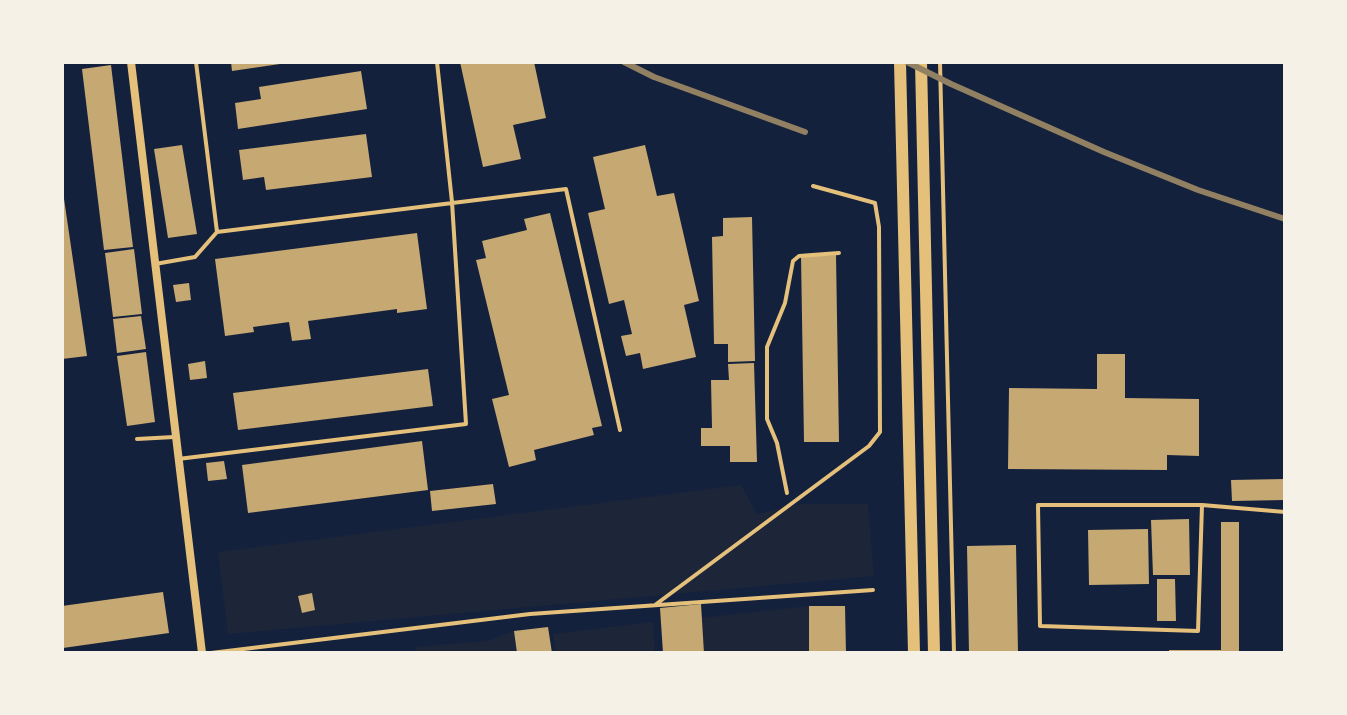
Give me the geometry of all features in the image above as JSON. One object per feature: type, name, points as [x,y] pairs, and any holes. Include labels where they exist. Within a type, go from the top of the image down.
[{"type":"main road","points":[[900,62],[914,653]]},
{"type":"main road","points":[[921,62],[934,653]]},
{"type":"street","points":[[131,62],[202,653]]},
{"type":"lane","points":[[196,62],[217,232]]},
{"type":"lane","points":[[178,459],[466,424],[452,202],[437,62]]},
{"type":"lane","points":[[654,606],[869,446],[880,432],[879,227],[875,203],[813,186]]},
{"type":"lane","points":[[155,264],[195,257],[217,232],[566,189],[620,430]]},
{"type":"lane","points":[[137,439],[176,437]]},
{"type":"lane","points":[[1202,505],[1198,631],[1040,626],[1038,505],[1202,505],[1285,512]]},
{"type":"lane","points":[[211,653],[530,614],[873,590]]},
{"type":"path","points":[[940,62],[954,653]]},
{"type":"path","points":[[789,503],[777,443],[767,419],[767,347],[785,303],[793,261],[799,256],[839,253]]},
{"type":"shaded area","points":[[741,485],[757,514],[801,504],[868,504],[874,576],[228,634],[218,552]]},
{"type":"shaded area","points":[[809,606],[809,653],[704,653],[701,618]]},
{"type":"shaded area","points":[[653,622],[655,653],[556,653],[553,634]]},
{"type":"shaded area","points":[[514,631],[517,653],[417,653],[416,647],[487,641]]},
{"type":"building","points":[[231,62],[280,62],[280,64],[232,71]]},
{"type":"building","points":[[460,62],[534,62],[546,118],[513,125],[521,159],[483,167]]},
{"type":"building","points":[[111,65],[133,247],[104,250],[82,69]]},
{"type":"building","points":[[361,71],[367,109],[238,129],[235,103],[261,99],[259,87]]},
{"type":"building","points":[[366,134],[372,177],[266,190],[264,177],[243,180],[239,150]]},
{"type":"building","points":[[182,145],[197,234],[168,238],[154,149]]},
{"type":"building","points":[[645,145],[657,196],[674,193],[699,301],[684,305],[696,357],[643,369],[640,353],[626,356],[621,336],[632,334],[624,300],[609,304],[588,213],[605,209],[593,157]]},
{"type":"building","points":[[62,185],[87,356],[62,359]]},
{"type":"building","points":[[550,213],[602,426],[592,428],[594,435],[534,450],[536,460],[509,467],[492,399],[509,395],[476,260],[486,258],[482,241],[527,230],[524,219]]},
{"type":"building","points":[[752,217],[755,361],[728,362],[728,344],[714,344],[712,237],[723,236],[723,218]]},
{"type":"building","points":[[417,233],[427,309],[397,313],[397,309],[308,321],[311,339],[292,341],[289,322],[253,327],[254,332],[225,336],[215,259]]},
{"type":"building","points":[[134,249],[142,314],[113,317],[105,253]]},
{"type":"building","points":[[836,255],[839,442],[804,442],[801,256]]},
{"type":"building","points":[[189,283],[191,300],[176,302],[173,285]]},
{"type":"building","points":[[141,316],[146,349],[117,353],[113,319]]},
{"type":"building","points":[[146,352],[155,422],[127,426],[117,356]]},
{"type":"building","points":[[1097,354],[1125,354],[1125,398],[1199,399],[1199,456],[1167,455],[1167,470],[1008,469],[1009,388],[1097,389]]},
{"type":"building","points":[[205,361],[207,378],[190,380],[188,364]]},
{"type":"building","points":[[754,363],[757,462],[730,462],[730,446],[701,446],[701,428],[712,428],[711,380],[729,380],[728,364]]},
{"type":"building","points":[[428,369],[433,406],[238,430],[233,393]]},
{"type":"building","points":[[422,441],[428,490],[248,513],[242,465]]},
{"type":"building","points":[[224,461],[227,479],[208,481],[206,463]]},
{"type":"building","points":[[1285,479],[1285,500],[1232,501],[1231,480]]},
{"type":"building","points":[[493,484],[496,504],[432,511],[430,491]]},
{"type":"building","points":[[1189,519],[1190,575],[1153,575],[1151,520]]},
{"type":"building","points":[[1221,522],[1239,522],[1239,653],[1169,653],[1169,650],[1221,650]]},
{"type":"building","points":[[1148,529],[1149,584],[1089,585],[1088,530]]},
{"type":"building","points":[[1016,545],[1018,653],[969,653],[967,546]]},
{"type":"building","points":[[1157,579],[1175,579],[1176,621],[1157,621]]},
{"type":"building","points":[[163,592],[169,633],[63,648],[62,606]]},
{"type":"building","points":[[312,593],[315,610],[302,613],[298,596]]},
{"type":"building","points":[[701,604],[704,653],[663,653],[660,608]]},
{"type":"building","points":[[809,606],[845,606],[846,653],[809,653]]},
{"type":"building","points":[[548,627],[552,653],[517,653],[514,631]]},
{"type":"railway","points":[[624,62],[654,77],[805,132]]},
{"type":"railway","points":[[907,62],[1104,152],[1198,190],[1285,219]]}]
